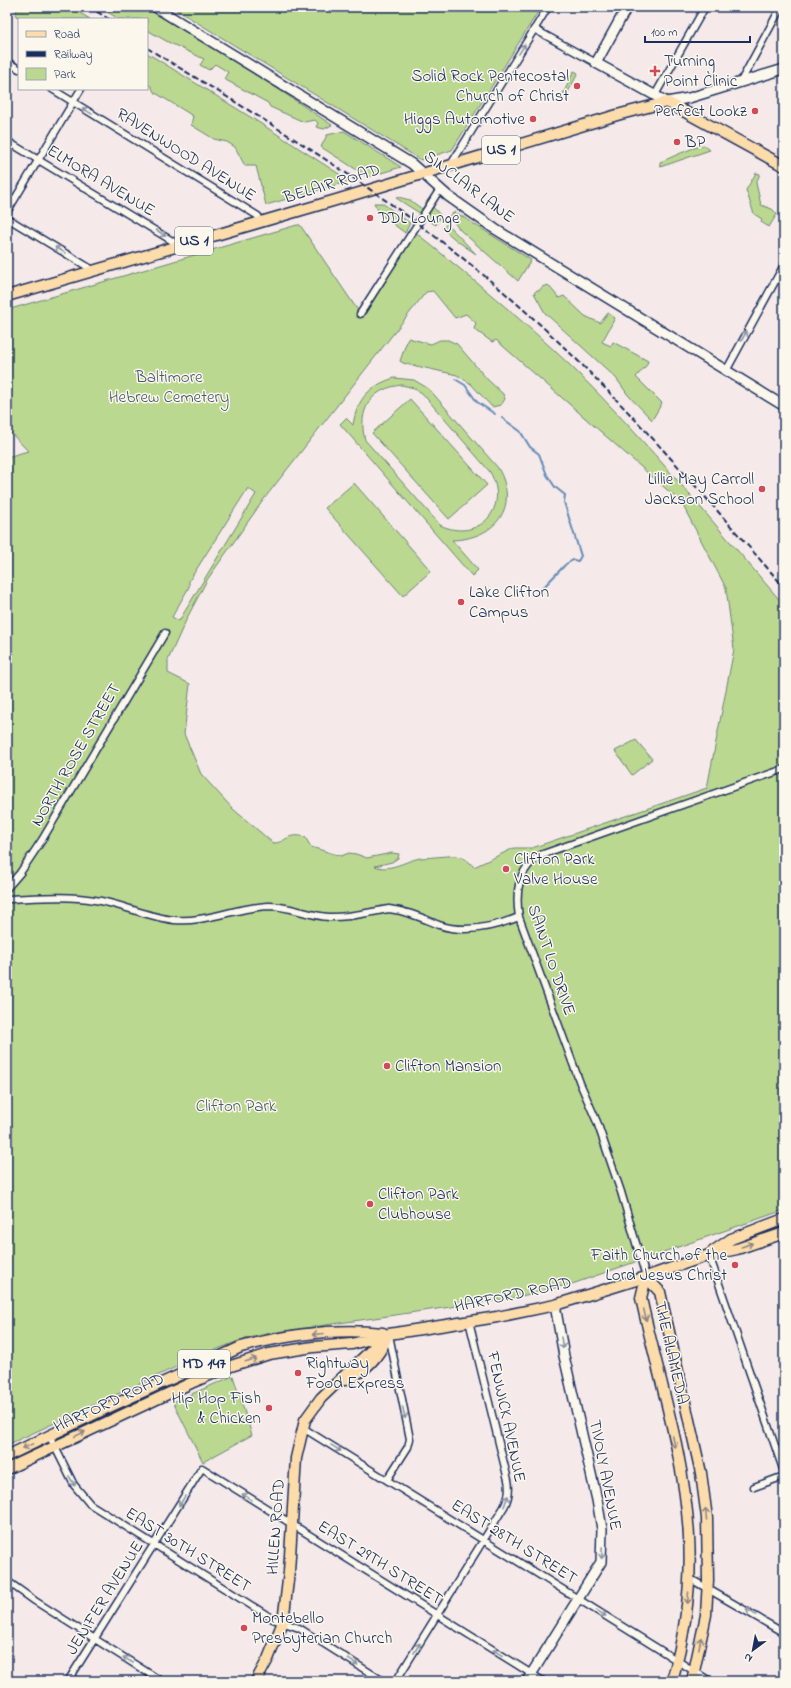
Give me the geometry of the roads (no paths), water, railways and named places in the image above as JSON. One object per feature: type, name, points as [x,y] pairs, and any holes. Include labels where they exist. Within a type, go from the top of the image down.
[{"type":"main road","name":"SINCLAIR LANE","points":[[155,7],[424,173],[440,189],[461,206],[495,229],[784,406]]},
{"type":"main road","points":[[627,7],[596,63],[784,166]]},
{"type":"main road","points":[[667,102],[689,98],[784,69]]},
{"type":"main road","name":"BELAIR ROAD","points":[[7,296],[450,166],[617,115],[667,102]]},
{"type":"main road","name":"HARFORD ROAD","points":[[709,1255],[731,1239],[783,1223]]},
{"type":"main road","name":"HARFORD ROAD","points":[[7,1469],[132,1409],[231,1366],[283,1351],[352,1344],[389,1334],[555,1305],[646,1277],[709,1255],[737,1249],[784,1233]]},
{"type":"main road","name":"THE ALAMEDA","points":[[646,1277],[641,1298],[684,1485],[689,1537],[689,1578],[686,1615],[672,1681]]},
{"type":"main road","name":"THE ALAMEDA","points":[[646,1277],[660,1292],[704,1492],[708,1539],[708,1587],[706,1615],[693,1676]]},
{"type":"main road","name":"TIVOLY AVENUE","points":[[529,1677],[601,1562],[602,1529],[597,1500],[564,1356],[555,1305]]},
{"type":"main road","name":"HARFORD ROAD","points":[[7,1456],[241,1347],[272,1340],[357,1330],[389,1334]]},
{"type":"main road","name":"HILLEN ROAD","points":[[256,1681],[268,1659],[283,1622],[292,1525],[296,1458],[303,1428],[310,1411],[316,1404],[389,1334]]},
{"type":"main road","name":"HILLEN ROAD","points":[[339,1382],[349,1378],[373,1361],[383,1347],[389,1334]]},
{"type":"main road","points":[[352,1344],[355,1348],[357,1356],[353,1367]]},
{"type":"street","points":[[450,166],[548,7]]},
{"type":"street","points":[[655,95],[705,7]]},
{"type":"street","points":[[740,83],[781,7]]},
{"type":"street","points":[[534,29],[596,63]]},
{"type":"street","points":[[7,62],[18,68]]},
{"type":"street","name":"RAVENWOOD AVENUE","points":[[54,90],[226,195],[258,216],[260,222]]},
{"type":"street","points":[[7,212],[80,90]]},
{"type":"street","name":"ELMORA AVENUE","points":[[7,141],[179,245]]},
{"type":"street","points":[[360,314],[440,189]]},
{"type":"street","points":[[7,218],[93,270]]},
{"type":"street","points":[[726,370],[784,265]]},
{"type":"street","name":"NORTH ROSE STREET","points":[[7,888],[20,873],[42,840],[165,633]]},
{"type":"street","name":"SAINT LO DRIVE","points":[[646,1277],[621,1192],[602,1136],[577,1076],[519,917],[517,896],[519,883],[526,867],[537,857],[558,848],[784,769]]},
{"type":"street","points":[[7,899],[53,897],[94,900],[162,918],[184,920],[201,919],[240,909],[269,906],[279,906],[328,917],[389,909],[398,910],[439,925],[461,929],[489,927],[519,917]]},
{"type":"street","points":[[709,1255],[784,1472]]},
{"type":"street","name":"FENWICK AVENUE","points":[[396,1681],[506,1503],[509,1488],[469,1321]]},
{"type":"street","points":[[387,1480],[408,1447],[410,1439],[389,1334]]},
{"type":"street","name":"EAST 28TH STREET","points":[[303,1428],[677,1661],[693,1676],[710,1681]]},
{"type":"street","name":"EAST 30TH STREET","points":[[49,1436],[74,1485],[85,1500],[106,1515],[273,1619],[299,1628],[383,1681]]},
{"type":"street","name":"EAST 29TH STREET","points":[[202,1468],[437,1615],[529,1677],[543,1681]]},
{"type":"street","name":"JENIFER AVENUE","points":[[68,1681],[202,1468]]},
{"type":"street","points":[[754,1487],[784,1476]]},
{"type":"street","points":[[689,1578],[708,1587],[784,1633]]},
{"type":"street","points":[[7,1581],[35,1602],[162,1681]]},
{"type":"waterway","points":[[455,379],[465,385],[477,402],[495,414]]},
{"type":"waterway","points":[[502,418],[520,431],[530,447],[539,454],[547,475],[555,487],[565,495],[564,502],[581,556],[578,561],[573,560],[566,564]]},
{"type":"waterway","points":[[536,595],[565,565]]},
{"type":"railway","points":[[89,7],[107,18]]},
{"type":"railway","points":[[148,49],[290,136],[383,198],[428,231],[515,302],[621,404],[687,476],[784,587]]},
{"type":"place","name":"Turning Point Clinic","points":[[655,71]]},
{"type":"place","name":"Solid Rock Pentecostal Church of Christ","points":[[577,86]]},
{"type":"place","name":"Perfect Lookz","points":[[755,111]]},
{"type":"place","name":"Higgs Automotive","points":[[533,119]]},
{"type":"place","name":"BP","points":[[677,142]]},
{"type":"place","name":"DDL Lounge","points":[[370,218]]},
{"type":"place","name":"Lillie May Carroll Jackson School","points":[[762,489]]},
{"type":"place","name":"Lake Clifton Campus","points":[[461,602]]},
{"type":"place","name":"Clifton Park Valve House","points":[[506,869]]},
{"type":"place","name":"Clifton Mansion","points":[[387,1066]]},
{"type":"place","name":"Clifton Park Clubhouse","points":[[370,1204]]},
{"type":"place","name":"Faith Church of the Lord Jesus Christ","points":[[735,1265]]},
{"type":"place","name":"Rightway Food Express","points":[[298,1373]]},
{"type":"place","name":"Hip Hop Fish & Chicken","points":[[269,1408]]},
{"type":"place","name":"Montebello Presbyterian Church","points":[[244,1628]]},
{"type":"park label","name":"Baltimore Hebrew Cemetery","points":[[169,387]]},
{"type":"park label","name":"Clifton Park","points":[[236,1106]]}]
